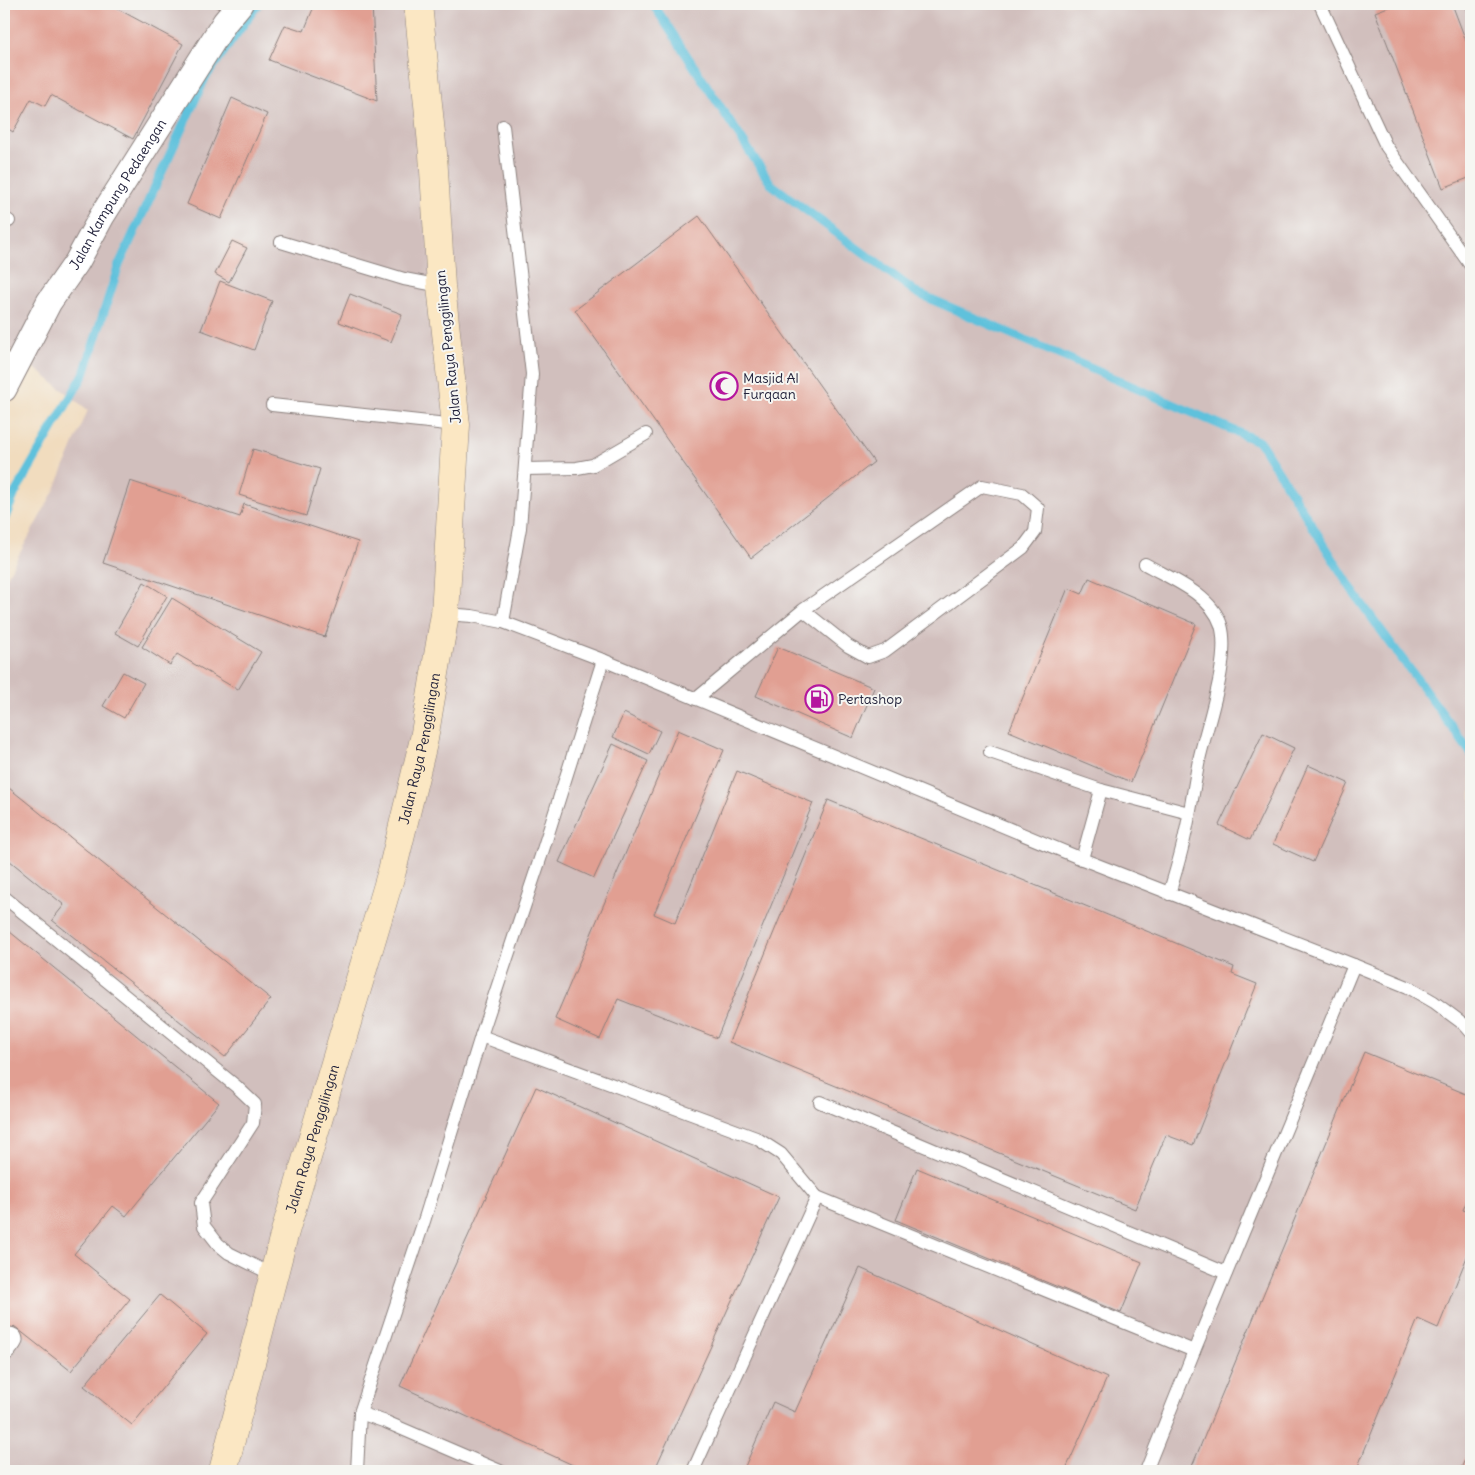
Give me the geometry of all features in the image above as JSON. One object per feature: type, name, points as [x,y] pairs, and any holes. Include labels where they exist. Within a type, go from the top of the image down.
[{"type":"street","name":"Jalan Kampung Pedaengan","points":[[4,389],[49,302],[77,262],[102,216],[225,22],[240,4]]},
{"type":"street","name":"Jalan Raya Penggilingan","points":[[223,1471],[273,1276],[392,871],[424,740],[445,614],[456,425],[441,286],[433,154],[418,9]]},
{"type":"lane","points":[[1320,4],[1386,146],[1471,266]]},
{"type":"lane","points":[[502,622],[520,528],[532,374],[503,126]]},
{"type":"lane","points":[[281,242],[404,279],[441,286]]},
{"type":"lane","points":[[272,405],[456,425]]},
{"type":"lane","points":[[525,469],[577,468],[594,465],[646,434]]},
{"type":"lane","points":[[696,699],[802,610],[982,486],[1022,494],[1038,508],[1035,532],[1023,548],[885,651],[868,657],[848,646],[802,610]]},
{"type":"lane","points":[[1145,564],[1194,592],[1211,607],[1220,624],[1224,641],[1220,672],[1199,762],[1182,850],[1169,894]]},
{"type":"lane","points":[[445,614],[472,616],[502,622],[603,660],[1082,859],[1354,965],[1408,987],[1434,1002],[1465,1025],[1471,1032]]},
{"type":"lane","points":[[357,1471],[360,1413],[425,1218],[480,1036],[541,856],[603,660]]},
{"type":"lane","points":[[990,752],[1101,790],[1189,813]]},
{"type":"lane","points":[[1082,859],[1101,790]]},
{"type":"lane","points":[[4,896],[237,1087],[254,1104],[252,1123],[201,1203],[204,1226],[218,1244],[229,1253],[273,1276]]},
{"type":"lane","points":[[1146,1471],[1354,965]]},
{"type":"lane","points":[[480,1036],[756,1138],[781,1154],[818,1197],[1194,1352]]},
{"type":"lane","points":[[820,1102],[1226,1273]]},
{"type":"lane","points":[[693,1471],[818,1197]]},
{"type":"lane","points":[[360,1413],[386,1422],[500,1471]]},
{"type":"shaded area","points":[[4,4],[1471,4],[1471,1471],[4,1471],[4,582],[55,489],[88,410],[4,344]]},
{"type":"building","points":[[4,4],[119,4],[116,8],[183,44],[133,139],[51,95],[45,106],[31,99],[13,132],[4,126]]},
{"type":"building","points":[[210,4],[232,4],[227,13]]},
{"type":"building","points":[[315,4],[372,4],[377,101],[269,60],[285,25],[304,31]]},
{"type":"building","points":[[1396,4],[1452,4],[1471,54],[1471,177],[1443,188],[1375,12]]},
{"type":"building","points":[[1465,4],[1471,4],[1471,21]]},
{"type":"building","points":[[232,98],[267,114],[221,219],[187,204]]},
{"type":"building","name":"Masjid Al Furqaan","points":[[699,216],[874,462],[751,558],[575,310]]},
{"type":"building","points":[[232,241],[247,248],[229,282],[215,274]]},
{"type":"building","points":[[220,281],[272,301],[254,350],[201,330]]},
{"type":"building","points":[[350,294],[402,314],[391,342],[339,322]]},
{"type":"building","points":[[253,449],[320,469],[306,516],[239,495]]},
{"type":"building","points":[[130,481],[240,517],[244,504],[358,542],[325,637],[103,563]]},
{"type":"building","points":[[1089,578],[1196,624],[1131,782],[1009,731],[1068,588],[1082,594]]},
{"type":"building","points":[[144,582],[167,596],[138,646],[115,633]]},
{"type":"building","points":[[172,598],[261,652],[238,690],[177,654],[170,665],[142,647]]},
{"type":"building","points":[[778,647],[874,688],[853,738],[756,696]]},
{"type":"building","points":[[123,672],[144,683],[124,718],[103,706]]},
{"type":"building","points":[[624,713],[660,731],[649,754],[613,737]]},
{"type":"building","points":[[678,730],[724,750],[654,914],[675,923],[737,771],[813,803],[717,1038],[618,999],[600,1039],[555,1019]]},
{"type":"building","points":[[1263,733],[1294,748],[1250,840],[1219,825]]},
{"type":"building","points":[[613,744],[648,761],[594,878],[559,862]]},
{"type":"building","points":[[1308,765],[1348,783],[1313,862],[1273,844]]},
{"type":"building","points":[[4,784],[271,999],[225,1057],[52,920],[64,905],[4,856]]},
{"type":"building","points":[[828,800],[1234,967],[1232,974],[1257,984],[1193,1145],[1166,1135],[1135,1209],[729,1042]]},
{"type":"building","points":[[4,927],[219,1103],[126,1216],[113,1206],[74,1254],[130,1299],[71,1371],[14,1326],[4,1339]]},
{"type":"building","points":[[1364,1052],[1471,1096],[1471,1190],[1463,1210],[1471,1213],[1471,1247],[1438,1328],[1418,1319],[1356,1471],[1190,1471]]},
{"type":"building","points":[[536,1087],[779,1197],[654,1471],[586,1471],[400,1386]]},
{"type":"building","points":[[917,1168],[1142,1262],[1121,1313],[896,1220]]},
{"type":"building","points":[[860,1268],[1107,1378],[1065,1471],[743,1471],[773,1402],[795,1412]]},
{"type":"building","points":[[160,1295],[207,1334],[132,1425],[84,1386]]},
{"type":"building","points":[[1471,1445],[1471,1471],[1460,1471]]},
{"type":"waterway","points":[[4,520],[15,493],[84,374],[119,265],[205,78],[258,4]]},
{"type":"waterway","points":[[653,4],[771,184],[917,293],[1260,442],[1356,596],[1471,753]]},
{"type":"place","name":"Masjid Al Furqaan","points":[[724,386]]},
{"type":"place","name":"Pertashop","points":[[819,699]]}]
